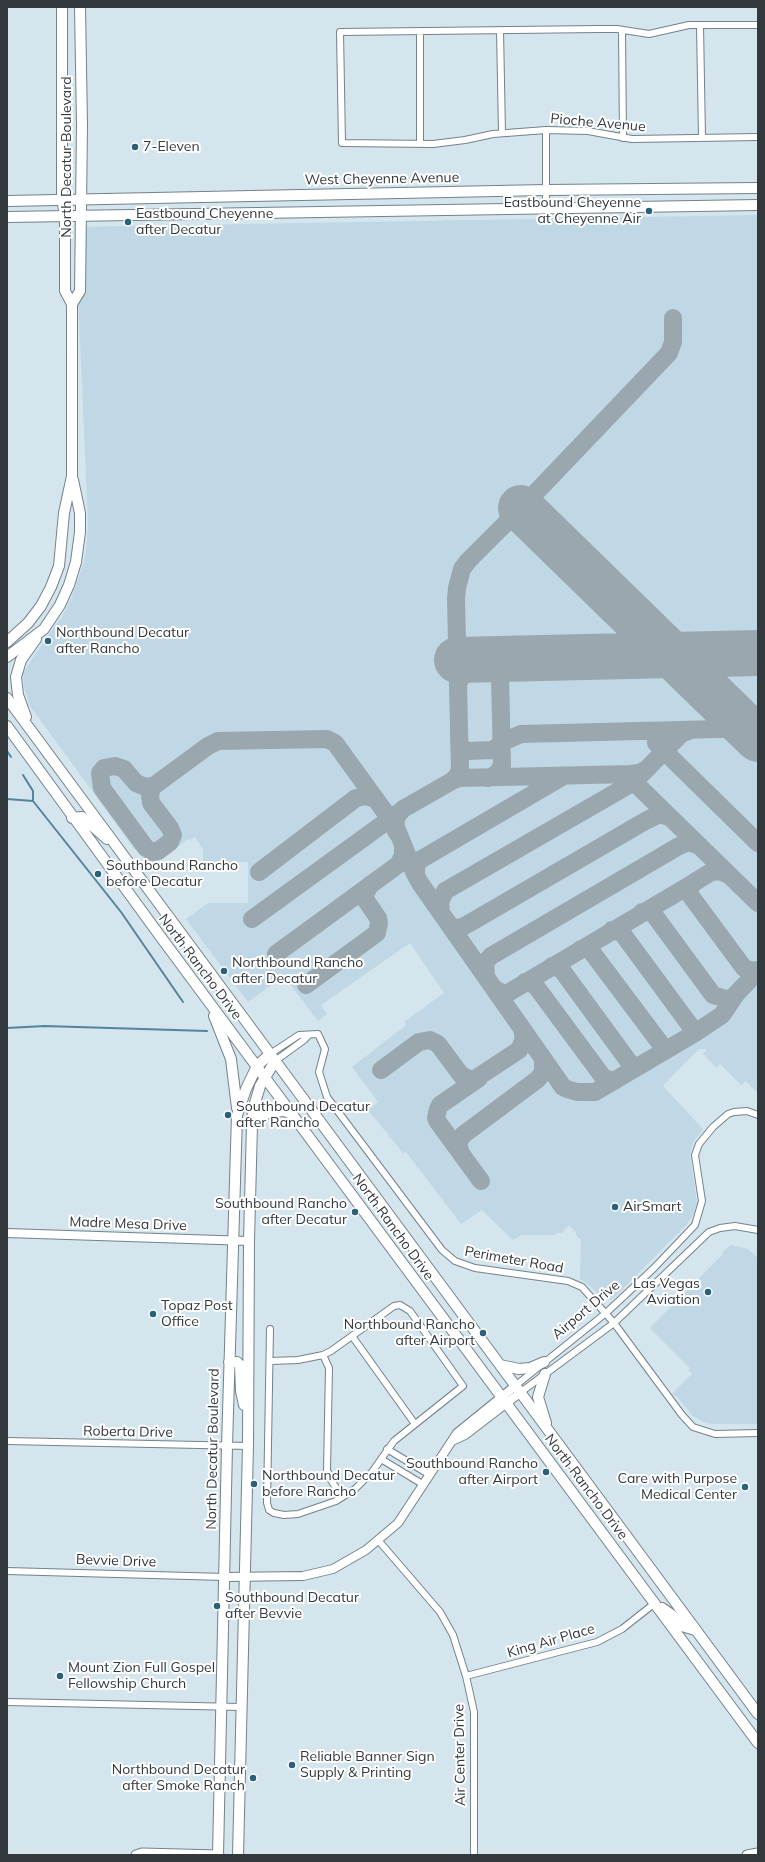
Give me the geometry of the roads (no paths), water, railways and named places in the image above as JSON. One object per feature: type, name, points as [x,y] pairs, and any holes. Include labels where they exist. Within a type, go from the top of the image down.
[{"type":"main road","name":"North Decatur Boulevard","points":[[7,657],[44,629],[65,594],[73,574],[78,551],[80,513],[72,476],[72,304],[65,291],[65,215],[62,199],[62,7]]},
{"type":"main road","name":"North Decatur Boulevard","points":[[72,304],[80,291],[80,215],[82,198],[80,7]]},
{"type":"main road","points":[[729,188],[729,205]]},
{"type":"main road","name":"West Cheyenne Avenue","points":[[7,201],[82,198],[758,188]]},
{"type":"main road","points":[[7,217],[758,205]]},
{"type":"main road","name":"North Decatur Boulevard","points":[[8,641],[28,623],[41,606],[51,587],[59,566],[64,513],[72,476]]},
{"type":"main road","points":[[36,735],[24,713],[17,690],[16,677],[21,660],[44,629]]},
{"type":"main road","name":"North Rancho Drive","points":[[7,698],[36,735],[272,1058],[758,1714]]},
{"type":"main road","name":"North Rancho Drive","points":[[7,726],[72,818],[758,1743]]},
{"type":"main road","points":[[72,818],[79,816],[85,819],[119,850]]},
{"type":"main road","points":[[208,1001],[231,1059],[235,1084],[237,1115]]},
{"type":"main road","name":"North Decatur Boulevard","points":[[219,1855],[229,1362],[237,1115],[246,1089],[257,1066],[272,1058]]},
{"type":"main road","points":[[238,1855],[248,1446],[249,1242],[252,1124],[254,1104],[272,1058]]},
{"type":"main road","points":[[252,1124],[260,1117],[270,1112],[285,1111],[293,1116]]},
{"type":"main road","points":[[229,1362],[237,1362],[240,1365],[241,1391],[248,1419]]},
{"type":"main road","points":[[500,1364],[519,1369],[530,1368],[544,1362]]},
{"type":"main road","points":[[545,1374],[538,1397],[547,1429]]},
{"type":"main road","points":[[655,1603],[672,1615],[682,1626],[695,1630]]},
{"type":"main road","points":[[136,1855],[142,1853],[219,1855]]},
{"type":"main road","points":[[747,1855],[758,1853]]},
{"type":"street","points":[[700,25],[702,138]]},
{"type":"street","points":[[420,144],[420,31],[599,29],[622,30],[649,34],[682,26],[758,25]]},
{"type":"street","points":[[500,30],[502,133]]},
{"type":"street","points":[[622,30],[623,138]]},
{"type":"street","name":"Pioche Avenue","points":[[420,31],[340,32],[342,143],[420,144],[450,142],[502,133],[546,130],[588,131],[623,138],[758,137]]},
{"type":"street","points":[[546,130],[546,208]]},
{"type":"street","name":"Perimeter Road","points":[[272,1058],[299,1034],[318,1034],[325,1049],[319,1072],[327,1097],[442,1250],[455,1261],[475,1268],[568,1282],[582,1287],[614,1323],[682,1415],[693,1427],[714,1434],[758,1433]]},
{"type":"street","name":"Airport Drive","points":[[518,1389],[544,1362],[606,1313],[654,1268],[695,1225],[702,1201],[696,1155],[699,1144],[713,1126],[728,1114],[734,1112],[747,1111],[758,1115]]},
{"type":"street","name":"Airport Drive","points":[[518,1389],[545,1374],[614,1323],[709,1232],[720,1228],[736,1226],[758,1230]]},
{"type":"street","name":"Madre Mesa Drive","points":[[7,1233],[249,1242]]},
{"type":"street","points":[[270,1329],[271,1362],[267,1503],[269,1510],[284,1515],[298,1514],[330,1504],[342,1498],[372,1472],[394,1441],[463,1386],[414,1317],[405,1307],[400,1305],[394,1306],[323,1355],[298,1360],[271,1362]]},
{"type":"street","points":[[352,1336],[415,1424]]},
{"type":"street","points":[[323,1355],[329,1368],[327,1470],[342,1498]]},
{"type":"street","points":[[225,1577],[303,1576],[333,1569],[366,1550],[398,1523],[454,1440],[457,1433],[518,1389]]},
{"type":"street","name":"Roberta Drive","points":[[7,1441],[248,1446]]},
{"type":"street","points":[[387,1449],[430,1475]]},
{"type":"street","points":[[381,1459],[424,1485]]},
{"type":"street","name":"Air Center Drive","points":[[378,1540],[440,1612],[453,1635],[466,1676],[474,1712],[474,1855]]},
{"type":"street","name":"Bevvie Drive","points":[[7,1571],[225,1577]]},
{"type":"street","name":"King Air Place","points":[[466,1676],[597,1642],[622,1629],[655,1603]]},
{"type":"street","points":[[7,1702],[241,1707]]},
{"type":"waterway","points":[[7,751],[11,757]]},
{"type":"waterway","points":[[23,775],[33,791],[33,801]]},
{"type":"waterway","points":[[7,799],[33,801],[121,912],[183,1002]]},
{"type":"waterway","points":[[7,1028],[45,1026],[207,1031]]},
{"type":"place","name":"7-Eleven","points":[[135,147]]},
{"type":"place","name":"Eastbound Cheyenne at Cheyenne Air","points":[[649,211]]},
{"type":"place","name":"Eastbound Cheyenne after Decatur","points":[[128,222]]},
{"type":"place","name":"Northbound Decatur after Rancho","points":[[48,641]]},
{"type":"place","name":"Southbound Rancho before Decatur","points":[[98,874]]},
{"type":"place","name":"Northbound Rancho after Decatur","points":[[224,971]]},
{"type":"place","name":"Southbound Decatur after Rancho","points":[[228,1115]]},
{"type":"place","name":"AirSmart","points":[[615,1207]]},
{"type":"place","name":"Southbound Rancho after Decatur","points":[[355,1212]]},
{"type":"place","name":"Las Vegas Aviation","points":[[708,1292]]},
{"type":"place","name":"Topaz Post Office","points":[[153,1314]]},
{"type":"place","name":"Northbound Rancho after Airport","points":[[483,1333]]},
{"type":"place","name":"Southbound Rancho after Airport","points":[[546,1472]]},
{"type":"place","name":"Northbound Decatur before Rancho","points":[[254,1484]]},
{"type":"place","name":"Care with Purpose Medical Center","points":[[745,1487]]},
{"type":"place","name":"Southbound Decatur after Bevvie","points":[[217,1606]]},
{"type":"place","name":"Mount Zion Full Gospel Fellowship Church","points":[[60,1676]]},
{"type":"place","name":"Reliable Banner Sign Supply & Printing","points":[[292,1765]]},
{"type":"place","name":"Northbound Decatur after Smoke Ranch","points":[[253,1778]]}]
